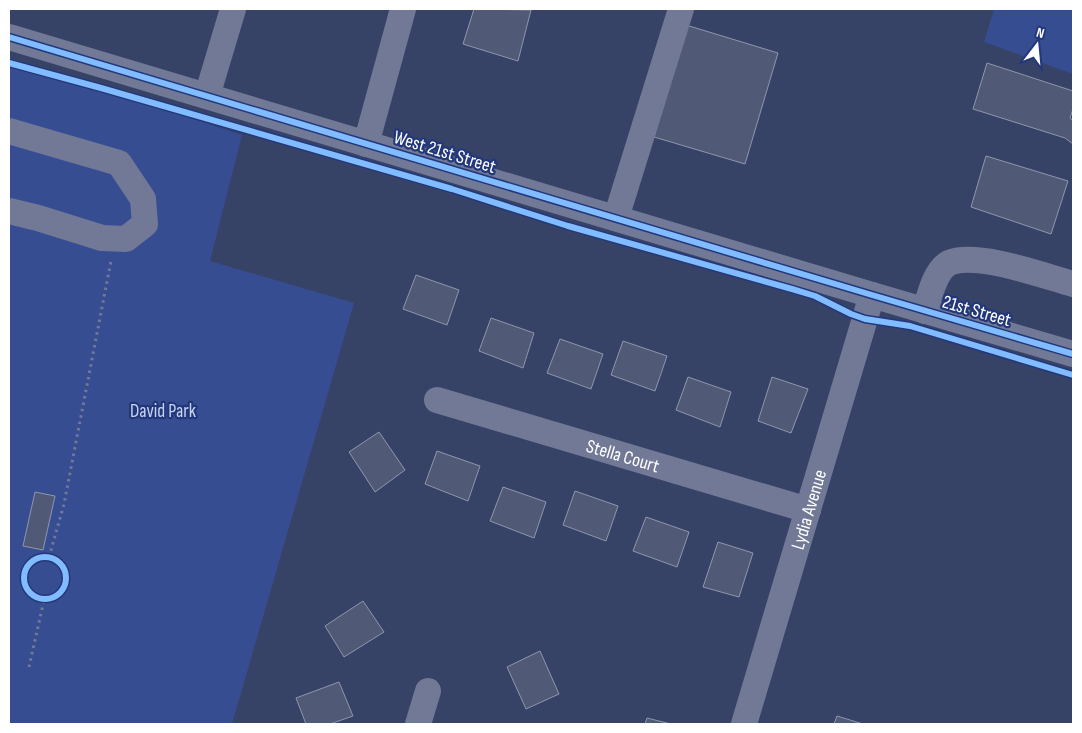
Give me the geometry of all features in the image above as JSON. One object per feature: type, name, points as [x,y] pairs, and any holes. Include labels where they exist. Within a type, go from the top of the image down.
[{"type":"street","points":[[207,96],[233,9]]},
{"type":"street","points":[[366,144],[403,9]]},
{"type":"street","points":[[616,218],[681,9]]},
{"type":"street","name":"West 21st Street","points":[[9,37],[872,295]]},
{"type":"street","points":[[9,131],[119,163],[143,200],[145,224],[126,239],[102,238],[9,211]]},
{"type":"street","points":[[925,311],[936,277],[948,264],[966,260],[992,262],[1073,284]]},
{"type":"street","name":"21st Street","points":[[872,295],[925,311],[1072,347]]},
{"type":"street","name":"Lydia Avenue","points":[[744,724],[872,295]]},
{"type":"street","name":"Stella Court","points":[[437,400],[808,510]]},
{"type":"street","points":[[418,724],[428,691]]},
{"type":"path","points":[[49,558],[64,504],[113,249],[112,238]]},
{"type":"path","points":[[29,667],[44,599]]},
{"type":"green space","points":[[994,9],[1073,9],[1073,74],[984,42]]},
{"type":"green space","name":"David Park","points":[[9,58],[242,135],[210,261],[354,303],[232,724],[9,724]]},
{"type":"building","points":[[474,9],[531,10],[518,61],[463,44]]},
{"type":"building","points":[[686,25],[778,53],[745,164],[654,137]]},
{"type":"building","points":[[987,63],[1073,91],[1073,109],[1070,118],[1073,121],[1073,144],[1065,138],[973,109]]},
{"type":"building","points":[[986,156],[1068,181],[1051,234],[971,207]]},
{"type":"building","points":[[416,275],[459,290],[447,325],[403,309]]},
{"type":"building","points":[[491,318],[534,333],[523,368],[479,351]]},
{"type":"building","points":[[560,339],[603,354],[591,389],[547,373]]},
{"type":"building","points":[[623,341],[667,356],[655,391],[611,375]]},
{"type":"building","points":[[688,377],[731,392],[720,427],[676,410]]},
{"type":"building","points":[[772,377],[808,389],[791,433],[758,421]]},
{"type":"building","points":[[379,432],[405,470],[375,492],[349,452]]},
{"type":"building","points":[[437,451],[480,466],[468,501],[425,484]]},
{"type":"building","points":[[503,487],[546,502],[534,538],[490,521]]},
{"type":"building","points":[[575,491],[618,506],[606,541],[563,525]]},
{"type":"building","points":[[35,492],[55,496],[43,550],[23,546]]},
{"type":"building","points":[[646,517],[689,532],[677,567],[633,551]]},
{"type":"building","points":[[718,542],[753,553],[739,597],[703,587]]},
{"type":"building","points":[[363,601],[384,632],[344,657],[325,626]]},
{"type":"building","points":[[540,651],[559,694],[526,709],[507,667]]},
{"type":"building","points":[[339,682],[353,716],[330,724],[306,724],[296,698]]},
{"type":"building","points":[[837,716],[863,724],[834,724]]},
{"type":"building","points":[[647,718],[671,724],[645,724]]},
{"type":"cycle path","points":[[9,37],[1073,354]]},
{"type":"cycle path","points":[[9,63],[452,189],[568,226],[792,289],[815,296],[865,319],[910,326],[1073,375]]},
{"type":"cycle path","points":[[49,557],[57,560],[63,566],[66,578],[63,590],[57,596],[41,599],[33,596],[27,590],[24,574],[27,566],[33,560],[49,557]]}]
